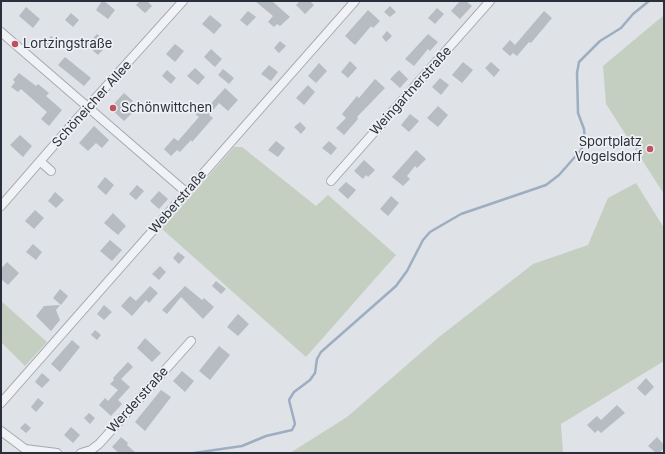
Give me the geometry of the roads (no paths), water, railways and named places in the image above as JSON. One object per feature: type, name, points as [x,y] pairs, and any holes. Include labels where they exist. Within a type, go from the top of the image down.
[{"type":"street","name":"Schöneicher Allee","points":[[1,206],[183,1]]},
{"type":"street","name":"Weberstraße","points":[[1,403],[355,1]]},
{"type":"street","name":"Weingartnerstraße","points":[[331,181],[490,1]]},
{"type":"street","points":[[1,32],[186,192]]},
{"type":"street","points":[[41,162],[51,171]]},
{"type":"street","name":"Werderstraße","points":[[81,453],[91,450],[99,444],[191,342]]},
{"type":"street","points":[[1,431],[25,449],[57,453]]},
{"type":"waterway","points":[[194,453],[242,446],[266,436],[292,430],[295,424],[289,400],[294,392],[310,380],[315,373],[317,359],[321,352],[396,286],[407,271],[423,240],[430,232],[461,214],[546,185],[559,175],[581,150],[585,142],[584,129],[578,113],[577,73],[579,62],[600,41],[621,28],[633,14],[649,1]]},
{"type":"place","name":"Lortzingstraße","points":[[15,44]]},
{"type":"place","name":"Schönwittchen","points":[[113,108]]},
{"type":"place","name":"Sportplatz Vogelsdorf","points":[[650,149]]}]
